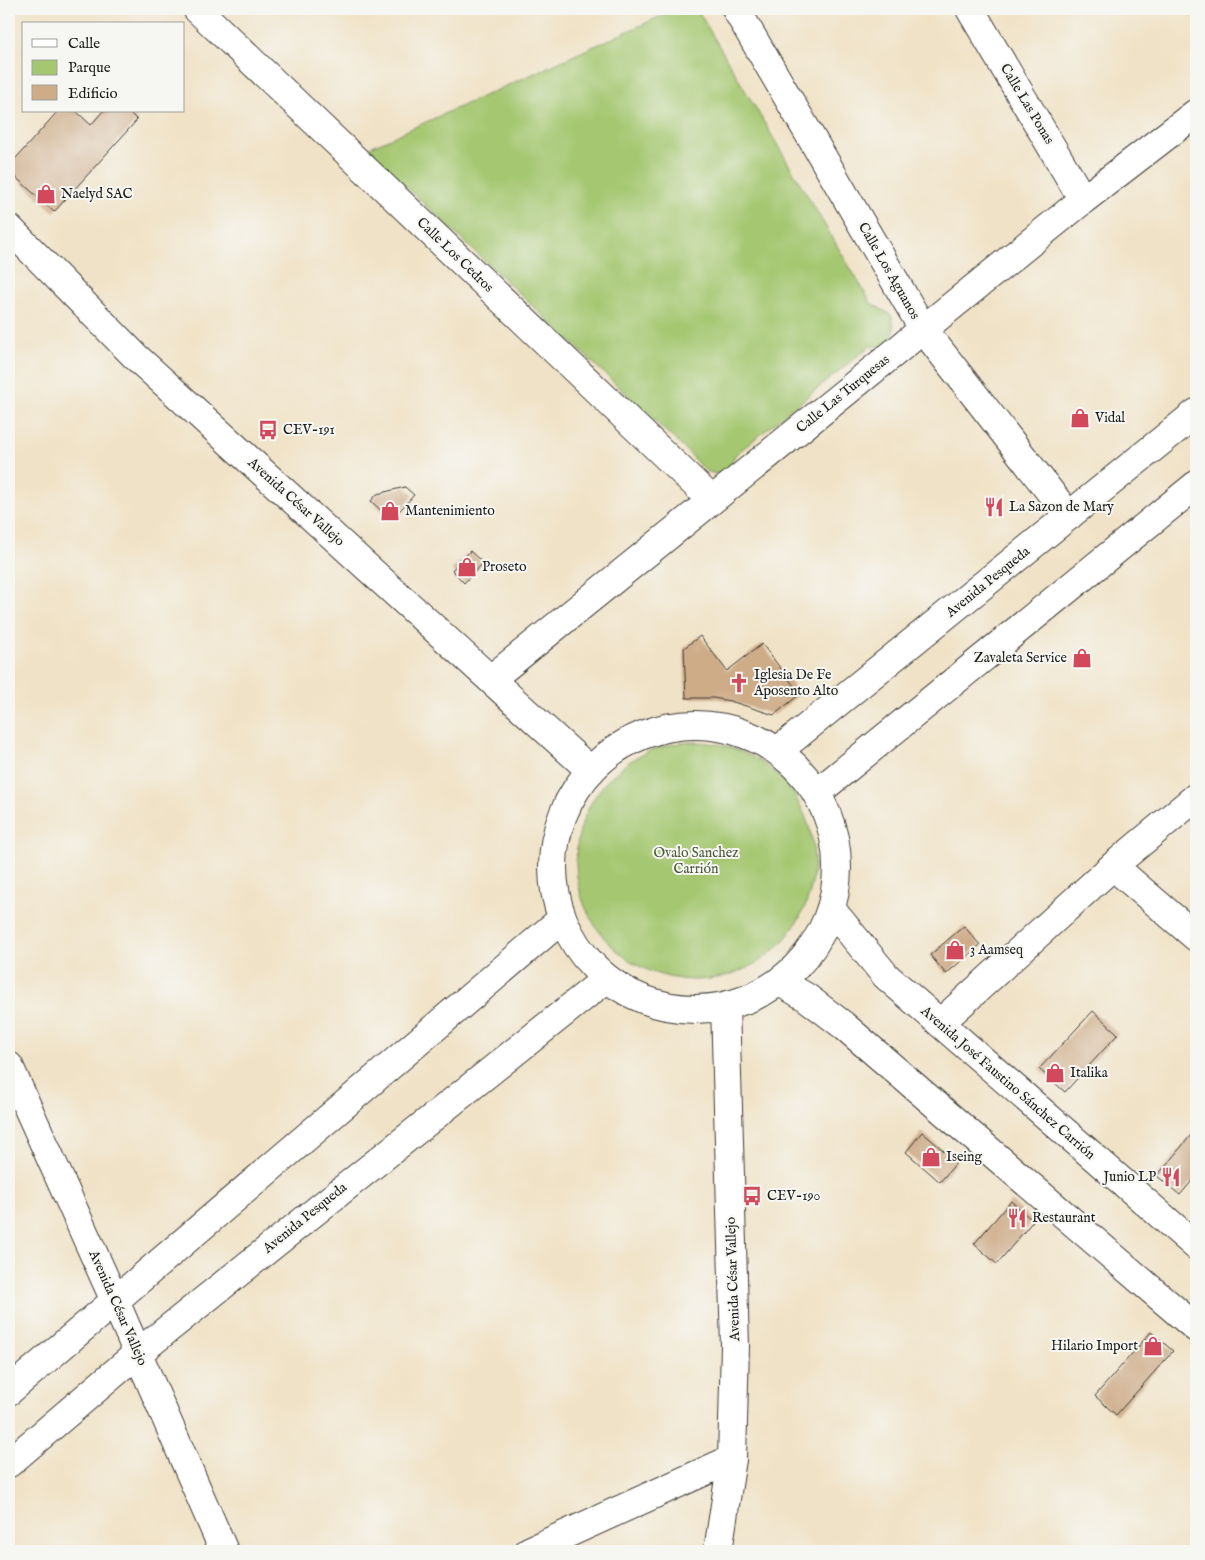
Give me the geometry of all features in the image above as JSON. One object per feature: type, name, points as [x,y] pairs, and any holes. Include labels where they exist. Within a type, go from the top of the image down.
[{"type":"main road","name":"Calle Los Cedros","points":[[197,9],[712,500]]},
{"type":"main road","name":"Calle Los Aguanos","points":[[736,9],[924,329],[1069,516]]},
{"type":"main road","name":"Calle Las Ponas","points":[[970,9],[1083,200]]},
{"type":"main road","name":"Calle Las Turquesas","points":[[491,679],[1083,200],[1196,113]]},
{"type":"main road","name":"Avenida César Vallejo","points":[[9,228],[136,357],[590,770]]},
{"type":"main road","name":"Avenida Pesqueda","points":[[780,750],[1196,413]]},
{"type":"main road","points":[[818,792],[1196,485]]},
{"type":"main road","points":[[702,723],[742,731],[780,750],[818,792],[830,820],[836,849],[837,880],[831,909],[819,937],[802,961],[780,982],[754,997],[725,1006],[684,1010],[642,1000],[606,979],[580,952],[562,918],[554,888],[553,856],[557,832],[571,796],[590,770],[622,744],[661,728],[702,723]]},
{"type":"main road","points":[[940,1023],[1113,866],[1196,798]]},
{"type":"main road","points":[[1113,866],[1196,937]]},
{"type":"main road","name":"Avenida José Faustino Sánchez Carrión","points":[[831,909],[886,976],[1196,1246]]},
{"type":"main road","points":[[9,1390],[562,918]]},
{"type":"main road","name":"Avenida Pesqueda","points":[[9,1463],[138,1353],[606,979]]},
{"type":"main road","points":[[780,982],[806,997],[843,1025],[1196,1328]]},
{"type":"main road","name":"Avenida César Vallejo","points":[[718,1551],[732,1459],[735,1346],[725,1006]]},
{"type":"main road","name":"Avenida César Vallejo","points":[[9,1066],[115,1301],[224,1551]]},
{"type":"main road","points":[[529,1551],[732,1459]]},
{"type":"green space","points":[[677,9],[697,9],[871,303],[891,315],[894,325],[890,340],[882,347],[870,346],[735,455],[726,470],[715,474],[697,463],[692,456],[366,149]]},
{"type":"green space","name":"Ovalo Sanchez Carrión","points":[[683,742],[707,742],[730,747],[751,756],[771,769],[787,785],[800,805],[809,826],[814,849],[812,884],[805,907],[787,937],[771,953],[751,966],[730,975],[707,980],[683,980],[660,975],[639,966],[619,953],[603,937],[590,917],[581,896],[576,873],[576,849],[581,826],[590,805],[603,785],[619,769],[639,756],[660,747]]},
{"type":"building","points":[[57,112],[77,112],[91,125],[102,112],[129,112],[137,120],[54,212],[9,171],[9,166]]},
{"type":"building","name":"Mantenimiento","points":[[405,487],[414,495],[391,520],[371,501],[377,494]]},
{"type":"building","name":"Proseto","points":[[470,551],[483,563],[464,583],[452,570]]},
{"type":"building","name":"Iglesia De Fe Aposento Alto","points":[[700,636],[727,671],[762,644],[800,694],[774,715],[730,701],[713,698],[686,698],[684,648]]},
{"type":"building","name":"3 Aamseq","points":[[964,926],[980,945],[946,974],[930,955]]},
{"type":"building","points":[[1093,1011],[1118,1034],[1065,1092],[1039,1069]]},
{"type":"building","points":[[1196,1129],[1196,1176],[1180,1195],[1157,1176]]},
{"type":"building","name":"Iseing","points":[[922,1132],[957,1162],[940,1182],[906,1152]]},
{"type":"building","points":[[1011,1201],[1033,1221],[997,1264],[974,1244]]},
{"type":"building","points":[[1151,1332],[1173,1351],[1116,1415],[1095,1396]]},
{"type":"place","name":"Naelyd SAC","points":[[46,194]]},
{"type":"place","name":"Vidal","points":[[1080,418]]},
{"type":"place","name":"CEV-191","points":[[268,430]]},
{"type":"place","name":"La Sazon de Mary","points":[[994,507]]},
{"type":"place","name":"Mantenimiento","points":[[390,511]]},
{"type":"place","name":"Proseto","points":[[467,567]]},
{"type":"place","name":"Zavaleta Service","points":[[1082,658]]},
{"type":"place","name":"Iglesia De Fe Aposento Alto","points":[[739,683]]},
{"type":"place","name":"3 Aamseq","points":[[955,950]]},
{"type":"place","name":"Italika","points":[[1055,1073]]},
{"type":"place","name":"Iseing","points":[[931,1157]]},
{"type":"place","name":"Junio LP","points":[[1171,1177]]},
{"type":"place","name":"CEV-190","points":[[752,1196]]},
{"type":"place","name":"Restaurant","points":[[1017,1218]]},
{"type":"place","name":"Hilario Import","points":[[1153,1346]]}]
